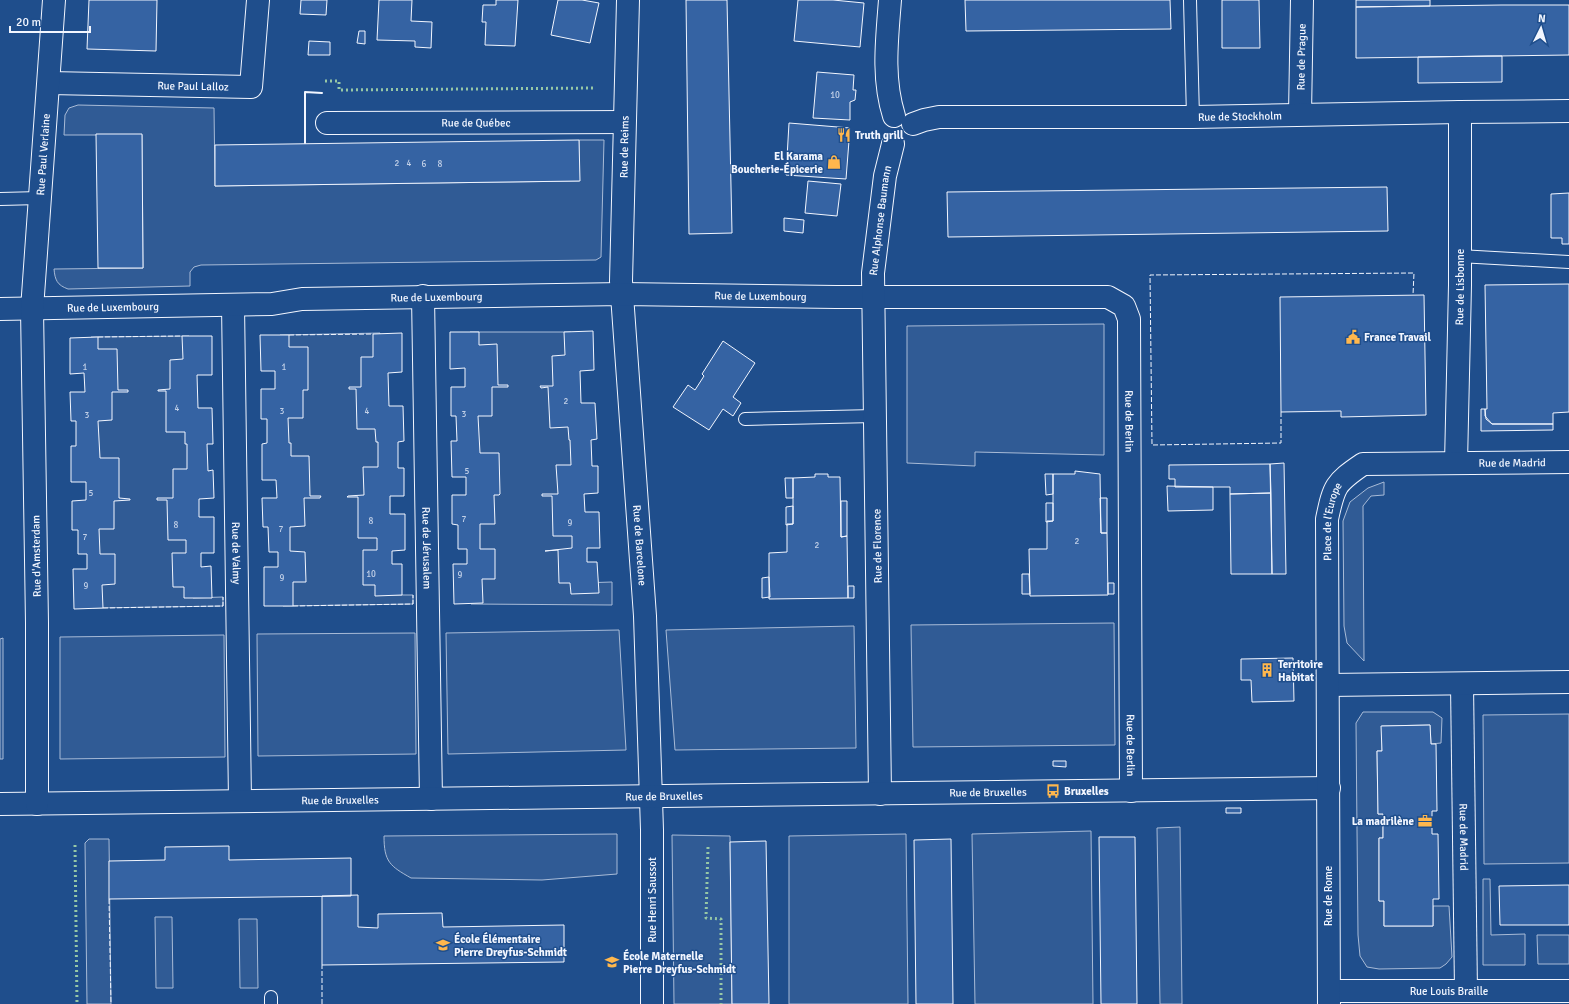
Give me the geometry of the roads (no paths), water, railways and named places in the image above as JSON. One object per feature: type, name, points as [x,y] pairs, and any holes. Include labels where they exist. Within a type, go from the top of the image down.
[{"type":"street","name":"Rue Paul Verlaine","points":[[32,309],[54,0]]},
{"type":"street","name":"Rue Paul Lalloz","points":[[48,83],[251,87],[258,0]]},
{"type":"street","name":"Rue de Reims","points":[[623,294],[621,281],[628,0]]},
{"type":"street","points":[[890,0],[886,49],[889,100],[903,120]]},
{"type":"street","name":"Rue de Prague","points":[[1300,114],[1302,0]]},
{"type":"street","name":"Rue de Stockholm","points":[[903,120],[924,120],[939,117],[1193,117],[1300,114],[1569,111]]},
{"type":"street","name":"Rue de Lisbonne","points":[[1456,463],[1460,112]]},
{"type":"street","name":"Rue Alphonse Baumann","points":[[873,297],[873,273],[885,176],[893,144],[887,140],[884,133],[884,126],[888,120],[903,120]]},
{"type":"street","name":"Rue de Québec","points":[[328,123],[624,122]]},
{"type":"street","name":"Rue de Luxembourg","points":[[0,310],[272,304],[302,299],[423,296],[623,294],[873,297]]},
{"type":"street","name":"Rue de Barcelone","points":[[623,294],[645,616],[651,796]]},
{"type":"street","name":"Rue de Jérusalem","points":[[423,296],[431,799]]},
{"type":"street","name":"Rue de Florence","points":[[873,297],[880,794]]},
{"type":"street","name":"Rue de Berlin","points":[[873,297],[1108,297],[1124,306],[1129,319],[1130,790]]},
{"type":"street","name":"Rue de Valmy","points":[[233,305],[240,801]]},
{"type":"street","name":"Rue d'Amsterdam","points":[[32,309],[37,623],[37,804]]},
{"type":"street","name":"Rue de Madrid","points":[[1456,463],[1569,462]]},
{"type":"street","name":"Place de l'Europe","points":[[1328,788],[1327,519],[1332,496],[1341,480],[1363,464],[1456,463]]},
{"type":"street","points":[[1328,685],[1569,682]]},
{"type":"street","name":"Rue de Madrid","points":[[1462,684],[1466,991]]},
{"type":"street","name":"Rue de Bruxelles","points":[[0,804],[1328,788]]},
{"type":"street","name":"Rue de Rome","points":[[1328,788],[1329,997]]},
{"type":"street","name":"Rue Henri Saussot","points":[[651,796],[652,1004]]},
{"type":"street","name":"Rue Louis Braille","points":[[1329,997],[1466,991],[1569,991]]},
{"type":"lane","points":[[1190,0],[1193,117]]},
{"type":"lane","points":[[0,199],[40,198]]},
{"type":"lane","points":[[1459,256],[1569,262]]},
{"type":"lane","points":[[745,419],[875,416]]},
{"type":"place","name":"Truth grill","points":[[844,135]]},
{"type":"place","name":"El Karama Boucherie-Épicerie","points":[[834,162]]},
{"type":"place","name":"France Travail","points":[[1353,337]]},
{"type":"place","name":"Territoire Habitat","points":[[1267,670]]},
{"type":"place","name":"Bruxelles","points":[[1053,791]]},
{"type":"place","name":"La madrilène","points":[[1425,821]]},
{"type":"place","name":"École Élémentaire Pierre Dreyfus-Schmidt","points":[[443,945]]},
{"type":"place","name":"École Maternelle Pierre Dreyfus-Schmidt","points":[[612,962]]}]
